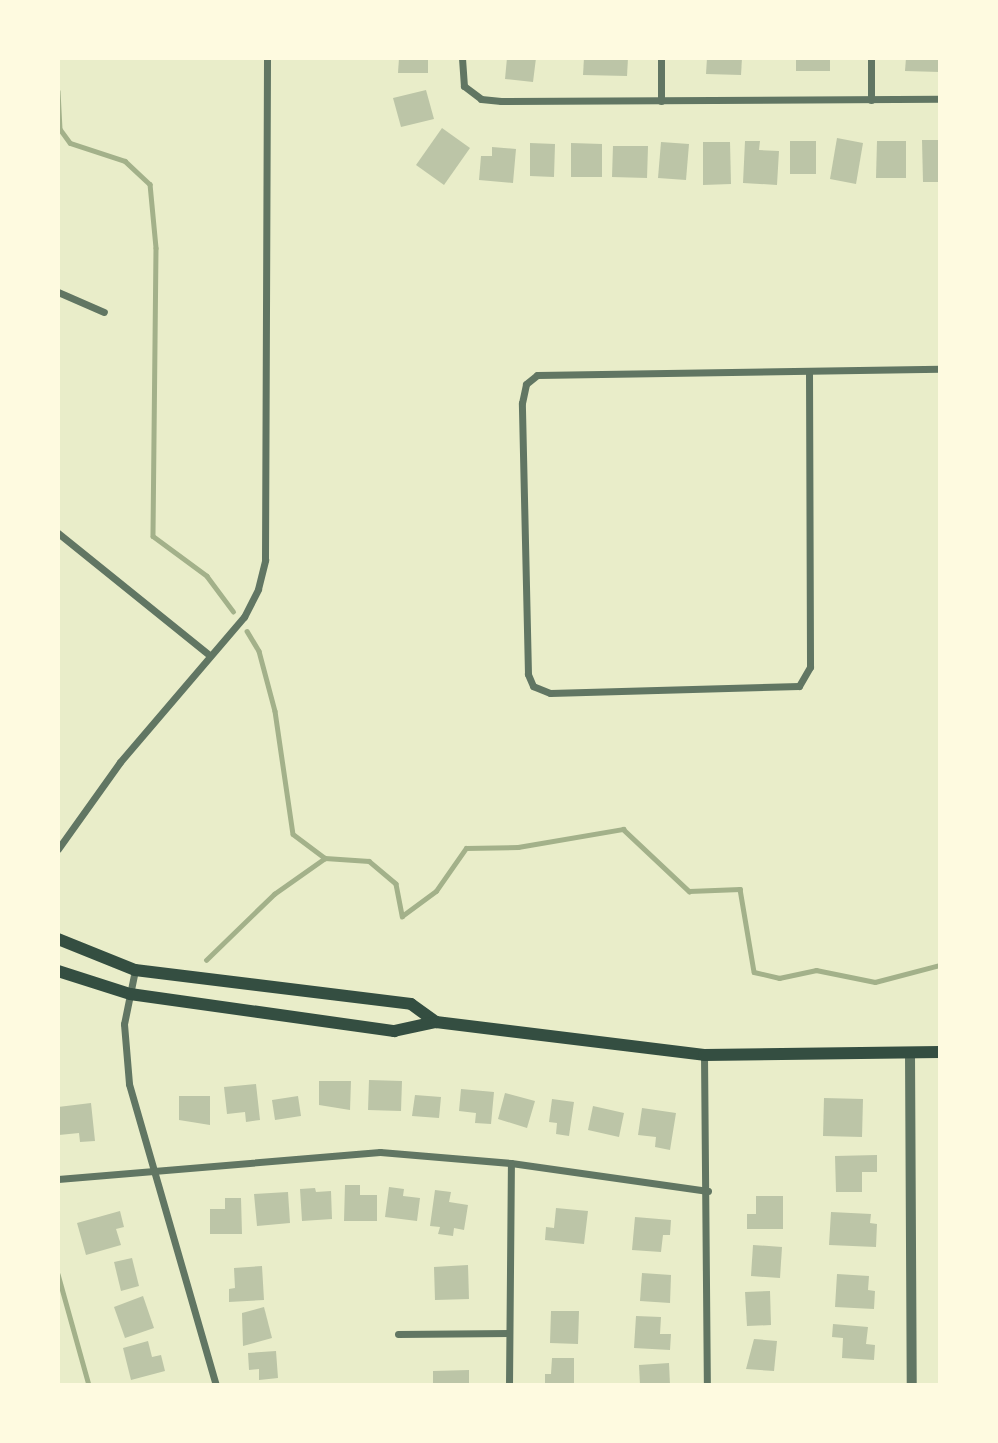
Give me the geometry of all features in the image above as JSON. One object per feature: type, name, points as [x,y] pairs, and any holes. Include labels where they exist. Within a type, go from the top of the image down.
[{"type":"main road","points":[[58,939],[135,970],[411,1004],[436,1023]]},
{"type":"main road","points":[[58,971],[130,993],[394,1031],[436,1023],[704,1055],[940,1052]]},
{"type":"street","points":[[58,849],[120,762],[243,617],[258,589],[265,560],[267,58]]},
{"type":"street","points":[[462,58],[464,86],[481,99],[940,99]]},
{"type":"street","points":[[661,58],[661,101]]},
{"type":"street","points":[[871,58],[871,100]]},
{"type":"street","points":[[58,292],[104,312]]},
{"type":"street","points":[[809,371],[810,667],[799,686],[550,693],[533,686],[527,647],[522,403],[526,384],[537,375],[940,369]]},
{"type":"street","points":[[58,533],[209,655]]},
{"type":"street","points":[[135,970],[124,1052],[129,1084],[216,1385]]},
{"type":"street","points":[[910,1053],[912,1385]]},
{"type":"street","points":[[704,1055],[708,1191],[707,1385]]},
{"type":"street","points":[[58,1179],[155,1167],[380,1152],[511,1163],[708,1191]]},
{"type":"street","points":[[509,1385],[511,1163]]},
{"type":"street","points":[[398,1334],[509,1333]]},
{"type":"building","points":[[399,58],[428,58],[428,73],[398,73]]},
{"type":"building","points":[[507,58],[536,58],[533,82],[505,79]]},
{"type":"building","points":[[584,58],[628,58],[627,76],[583,75]]},
{"type":"building","points":[[707,58],[742,58],[741,75],[706,74]]},
{"type":"building","points":[[796,58],[830,58],[830,71],[796,71]]},
{"type":"building","points":[[906,58],[940,58],[940,72],[905,71]]},
{"type":"building","points":[[426,90],[434,119],[401,127],[393,98]]},
{"type":"building","points":[[442,128],[470,148],[444,185],[416,165]]},
{"type":"building","points":[[837,138],[863,143],[856,184],[830,179]]},
{"type":"building","points":[[922,140],[940,140],[940,182],[923,182]]},
{"type":"building","points":[[745,141],[760,141],[759,150],[779,151],[777,185],[743,183]]},
{"type":"building","points":[[790,141],[816,141],[816,174],[790,174]]},
{"type":"building","points":[[877,141],[906,141],[906,178],[876,178]]},
{"type":"building","points":[[661,142],[689,144],[686,180],[658,178]]},
{"type":"building","points":[[703,142],[730,142],[731,184],[703,185]]},
{"type":"building","points":[[530,143],[555,144],[554,177],[530,176]]},
{"type":"building","points":[[571,143],[602,144],[602,177],[571,177]]},
{"type":"building","points":[[613,146],[648,146],[647,178],[612,177]]},
{"type":"building","points":[[492,147],[516,149],[513,183],[479,180],[481,156],[492,156]]},
{"type":"building","points":[[369,1080],[402,1081],[401,1111],[368,1110]]},
{"type":"building","points":[[319,1081],[351,1081],[350,1110],[319,1105]]},
{"type":"building","points":[[256,1084],[260,1120],[246,1122],[245,1112],[227,1114],[224,1087]]},
{"type":"building","points":[[461,1089],[494,1092],[491,1124],[475,1123],[476,1113],[459,1111]]},
{"type":"building","points":[[505,1093],[535,1101],[527,1128],[498,1119]]},
{"type":"building","points":[[415,1095],[441,1097],[439,1118],[412,1116]]},
{"type":"building","points":[[179,1096],[210,1096],[210,1125],[179,1120]]},
{"type":"building","points":[[298,1096],[301,1116],[275,1120],[272,1100]]},
{"type":"building","points":[[824,1098],[863,1099],[862,1137],[823,1136]]},
{"type":"building","points":[[552,1099],[574,1102],[569,1136],[556,1134],[557,1123],[549,1122]]},
{"type":"building","points":[[91,1103],[95,1141],[80,1142],[79,1133],[59,1135],[58,1107]]},
{"type":"building","points":[[593,1106],[624,1113],[619,1137],[588,1130]]},
{"type":"building","points":[[642,1108],[676,1113],[670,1150],[655,1147],[656,1137],[638,1135]]},
{"type":"building","points":[[877,1155],[877,1172],[862,1172],[862,1192],[836,1192],[835,1156]]},
{"type":"building","points":[[345,1185],[360,1185],[360,1195],[377,1195],[377,1221],[344,1221]]},
{"type":"building","points":[[389,1187],[404,1189],[403,1196],[420,1198],[417,1221],[385,1217]]},
{"type":"building","points":[[315,1188],[316,1192],[331,1191],[332,1219],[302,1221],[300,1189]]},
{"type":"building","points":[[435,1190],[451,1192],[449,1202],[468,1205],[464,1230],[454,1228],[453,1236],[438,1234],[440,1227],[430,1226]]},
{"type":"building","points":[[288,1192],[290,1223],[257,1226],[254,1194]]},
{"type":"building","points":[[756,1196],[783,1196],[783,1229],[747,1229],[747,1214],[756,1214]]},
{"type":"building","points":[[225,1198],[241,1198],[242,1234],[210,1234],[210,1209],[225,1209]]},
{"type":"building","points":[[556,1208],[588,1211],[584,1244],[545,1240],[546,1227],[554,1228]]},
{"type":"building","points":[[120,1211],[124,1227],[116,1229],[121,1245],[86,1255],[77,1223]]},
{"type":"building","points":[[831,1212],[871,1214],[870,1223],[877,1224],[876,1247],[829,1245]]},
{"type":"building","points":[[635,1217],[671,1220],[670,1235],[663,1235],[661,1252],[632,1250]]},
{"type":"building","points":[[753,1245],[782,1247],[780,1278],[751,1276]]},
{"type":"building","points":[[132,1258],[139,1286],[121,1291],[114,1262]]},
{"type":"building","points":[[468,1265],[469,1299],[435,1300],[434,1267]]},
{"type":"building","points":[[262,1266],[264,1300],[229,1302],[229,1289],[235,1288],[234,1268]]},
{"type":"building","points":[[642,1273],[671,1275],[670,1303],[640,1301]]},
{"type":"building","points":[[837,1274],[869,1276],[868,1290],[875,1291],[874,1309],[835,1307]]},
{"type":"building","points":[[770,1291],[771,1325],[747,1326],[745,1292]]},
{"type":"building","points":[[143,1296],[154,1328],[125,1338],[114,1307]]},
{"type":"building","points":[[264,1307],[272,1338],[243,1346],[242,1313]]},
{"type":"building","points":[[551,1311],[579,1311],[578,1344],[550,1343]]},
{"type":"building","points":[[636,1316],[661,1317],[660,1334],[671,1334],[670,1350],[634,1348]]},
{"type":"building","points":[[833,1324],[868,1327],[866,1344],[875,1345],[874,1360],[842,1358],[843,1338],[832,1337]]},
{"type":"building","points":[[754,1339],[777,1341],[774,1371],[746,1369]]},
{"type":"building","points":[[148,1341],[152,1357],[161,1355],[165,1371],[131,1380],[123,1348]]},
{"type":"building","points":[[276,1351],[278,1378],[259,1380],[259,1369],[249,1370],[248,1353]]},
{"type":"building","points":[[552,1358],[574,1358],[574,1385],[545,1385],[545,1374],[551,1374]]},
{"type":"building","points":[[669,1363],[670,1385],[640,1385],[639,1365]]},
{"type":"building","points":[[469,1370],[469,1385],[433,1383],[433,1371]]},
{"type":"waterway","points":[[58,91],[60,129],[70,143],[125,161],[150,184],[156,248],[153,536],[207,576],[233,611]]},
{"type":"waterway","points":[[247,631],[259,651],[275,711],[293,834],[325,858]]},
{"type":"waterway","points":[[206,960],[274,894],[325,858],[369,861],[396,884],[402,916],[436,891],[466,848],[518,847],[623,829],[689,891],[740,889],[754,972],[779,978],[816,970],[875,982],[940,965]]},
{"type":"waterway","points":[[58,1274],[89,1385]]}]
